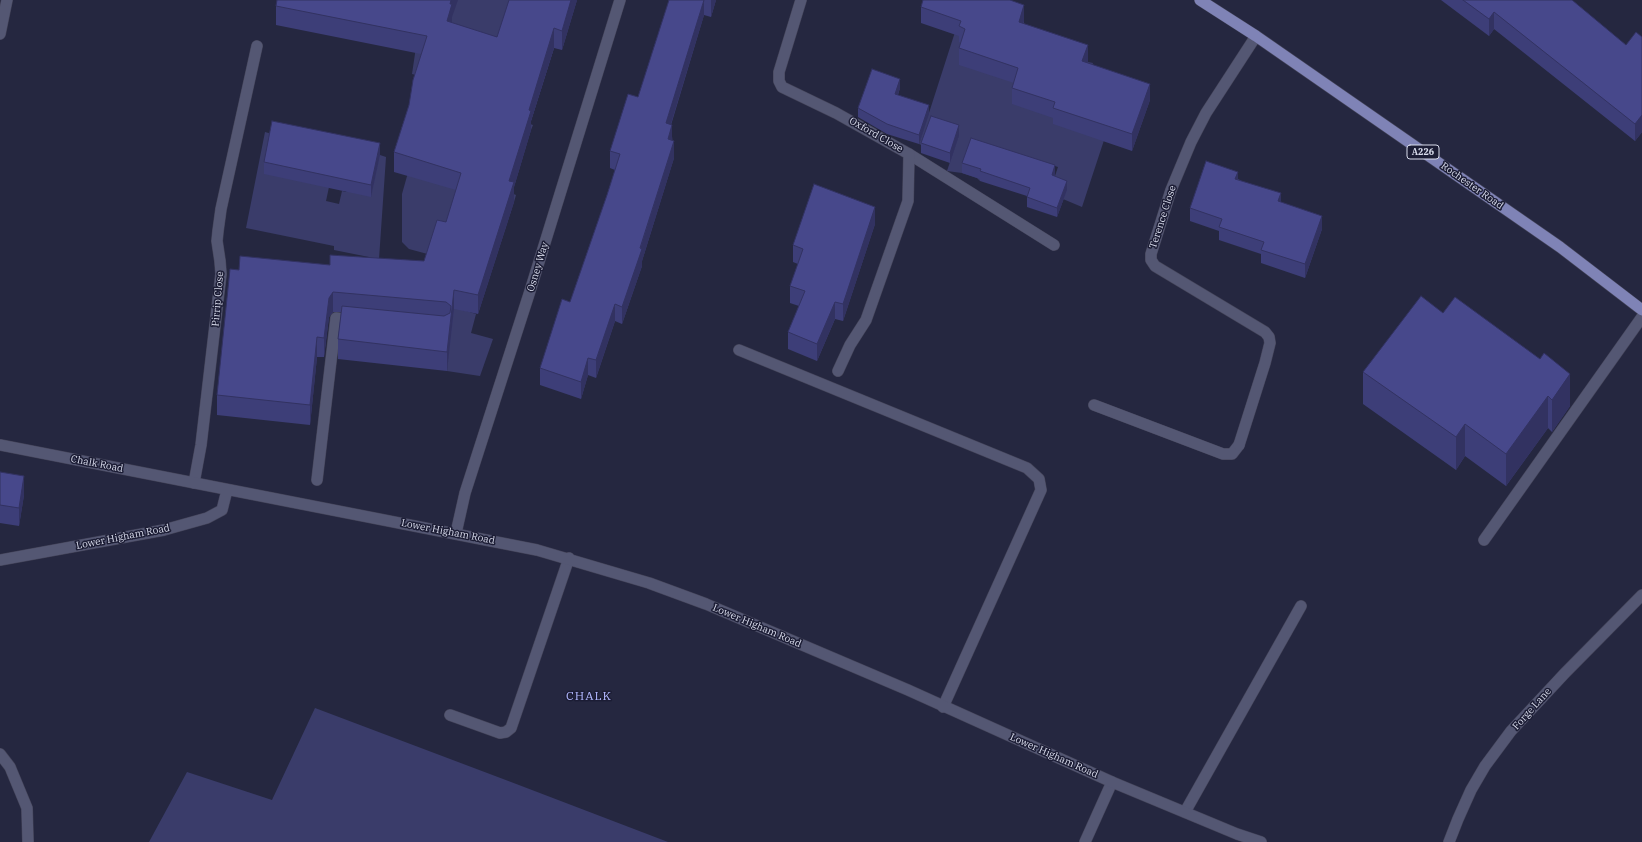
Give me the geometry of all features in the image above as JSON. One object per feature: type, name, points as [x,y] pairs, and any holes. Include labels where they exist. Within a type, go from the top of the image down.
[{"type":"main road","name":"Rochester Road","points":[[1200,0],[1256,36],[1560,247],[1642,310]]},
{"type":"street","points":[[0,34],[7,0]]},
{"type":"street","name":"Osney Way","points":[[456,533],[465,493],[521,321],[620,0]]},
{"type":"street","name":"Oxford Close","points":[[801,0],[779,72],[779,81],[782,87],[843,116],[909,154],[908,201],[866,320],[850,345],[838,371]]},
{"type":"street","name":"Terence Close","points":[[1094,405],[1223,454],[1232,454],[1239,445],[1265,363],[1270,343],[1269,337],[1265,332],[1155,266],[1151,260],[1151,254],[1171,190],[1191,142],[1206,113],[1256,36]]},
{"type":"street","name":"Pirrip Close","points":[[194,483],[204,422],[221,274],[217,241],[221,209],[257,46]]},
{"type":"street","points":[[909,154],[1054,245]]},
{"type":"street","points":[[1484,540],[1642,317]]},
{"type":"street","points":[[317,480],[336,318],[367,321]]},
{"type":"street","points":[[739,350],[1027,468],[1039,479],[1041,490],[943,707]]},
{"type":"street","name":"Chalk Road","points":[[0,444],[194,483]]},
{"type":"street","name":"Lower Higham Road","points":[[194,483],[537,550],[569,558],[649,583],[706,604],[1112,782],[1237,834],[1261,842]]},
{"type":"street","name":"Lower Higham Road","points":[[0,560],[164,530],[207,518],[222,510],[227,490]]},
{"type":"street","points":[[450,715],[500,733],[506,732],[511,728],[569,558]]},
{"type":"street","name":"Forge Lane","points":[[1449,842],[1471,790],[1485,766],[1511,731],[1564,673],[1642,595]]},
{"type":"street","points":[[1185,812],[1301,606]]},
{"type":"street","points":[[0,754],[10,767],[27,808],[28,842]]},
{"type":"street","points":[[1085,842],[1112,782]]},
{"type":"shaded area","points":[[423,0],[515,0],[508,33],[554,48],[530,124],[533,125],[531,130],[476,113],[511,193],[516,195],[514,202],[467,187],[435,256],[409,249],[402,242],[402,194],[411,162],[420,76],[412,74]]},
{"type":"shaded area","points":[[965,1],[985,52],[1071,111],[1088,62],[1093,63],[1087,79],[1108,128],[1082,207],[1063,199],[1066,190],[1053,182],[1058,167],[1025,156],[980,181],[977,178],[962,173],[947,171],[959,135],[924,146],[919,144]]},
{"type":"shaded area","points":[[265,132],[272,134],[329,187],[326,201],[339,204],[342,191],[346,192],[380,155],[386,157],[379,259],[334,250],[334,246],[246,228]]},
{"type":"shaded area","points":[[453,307],[476,314],[471,333],[493,339],[480,376],[447,371]]},
{"type":"shaded area","points":[[315,708],[668,842],[149,842],[187,772],[272,800]]},
{"type":"building","points":[[277,0],[451,0],[450,4],[452,4],[447,21],[497,37],[509,0],[571,0],[562,31],[554,28],[529,110],[531,111],[509,181],[514,182],[478,295],[454,290],[447,352],[338,339],[342,306],[444,316],[450,313],[451,306],[446,302],[333,292],[329,298],[324,338],[317,337],[310,405],[217,395],[230,269],[239,270],[240,256],[330,265],[330,255],[424,261],[437,220],[446,222],[461,173],[394,152],[409,105],[413,80],[427,36],[276,6]]},
{"type":"building","points":[[669,0],[704,0],[666,123],[672,125],[668,139],[674,141],[640,248],[642,249],[622,307],[615,304],[596,360],[588,358],[581,382],[540,368],[562,299],[570,302],[607,195],[620,154],[610,151],[628,94],[638,97]]},
{"type":"building","points":[[923,0],[1010,0],[1024,5],[1019,22],[1088,45],[1082,61],[1150,84],[1132,134],[1053,108],[1055,102],[1012,88],[1018,68],[959,48],[965,29],[959,26],[961,21],[921,7]]},
{"type":"building","points":[[1463,0],[1572,0],[1626,45],[1636,32],[1642,37],[1642,115],[1635,124],[1494,12],[1489,19]]},
{"type":"building","points":[[872,69],[900,79],[895,94],[929,105],[919,135],[887,124],[858,108]]},
{"type":"building","points":[[931,116],[959,125],[950,153],[921,143]]},
{"type":"building","points":[[272,121],[380,143],[371,185],[264,162]]},
{"type":"building","points":[[971,138],[1055,165],[1052,175],[1067,181],[1057,208],[1027,197],[1030,188],[980,171],[981,169],[962,163]]},
{"type":"building","points":[[1206,161],[1238,172],[1235,179],[1281,193],[1278,201],[1322,216],[1305,264],[1261,250],[1264,242],[1219,227],[1222,219],[1190,208]]},
{"type":"building","points":[[814,184],[875,207],[843,304],[835,302],[817,344],[788,332],[805,291],[790,286],[803,249],[793,245]]},
{"type":"building","points":[[1421,296],[1443,313],[1455,297],[1540,359],[1544,353],[1570,374],[1552,400],[1548,396],[1506,454],[1465,424],[1456,437],[1363,372]]},
{"type":"building","points":[[0,472],[24,476],[19,508],[0,505]]},
{"type":"district","name":"CHALK","points":[[589,697]]}]
